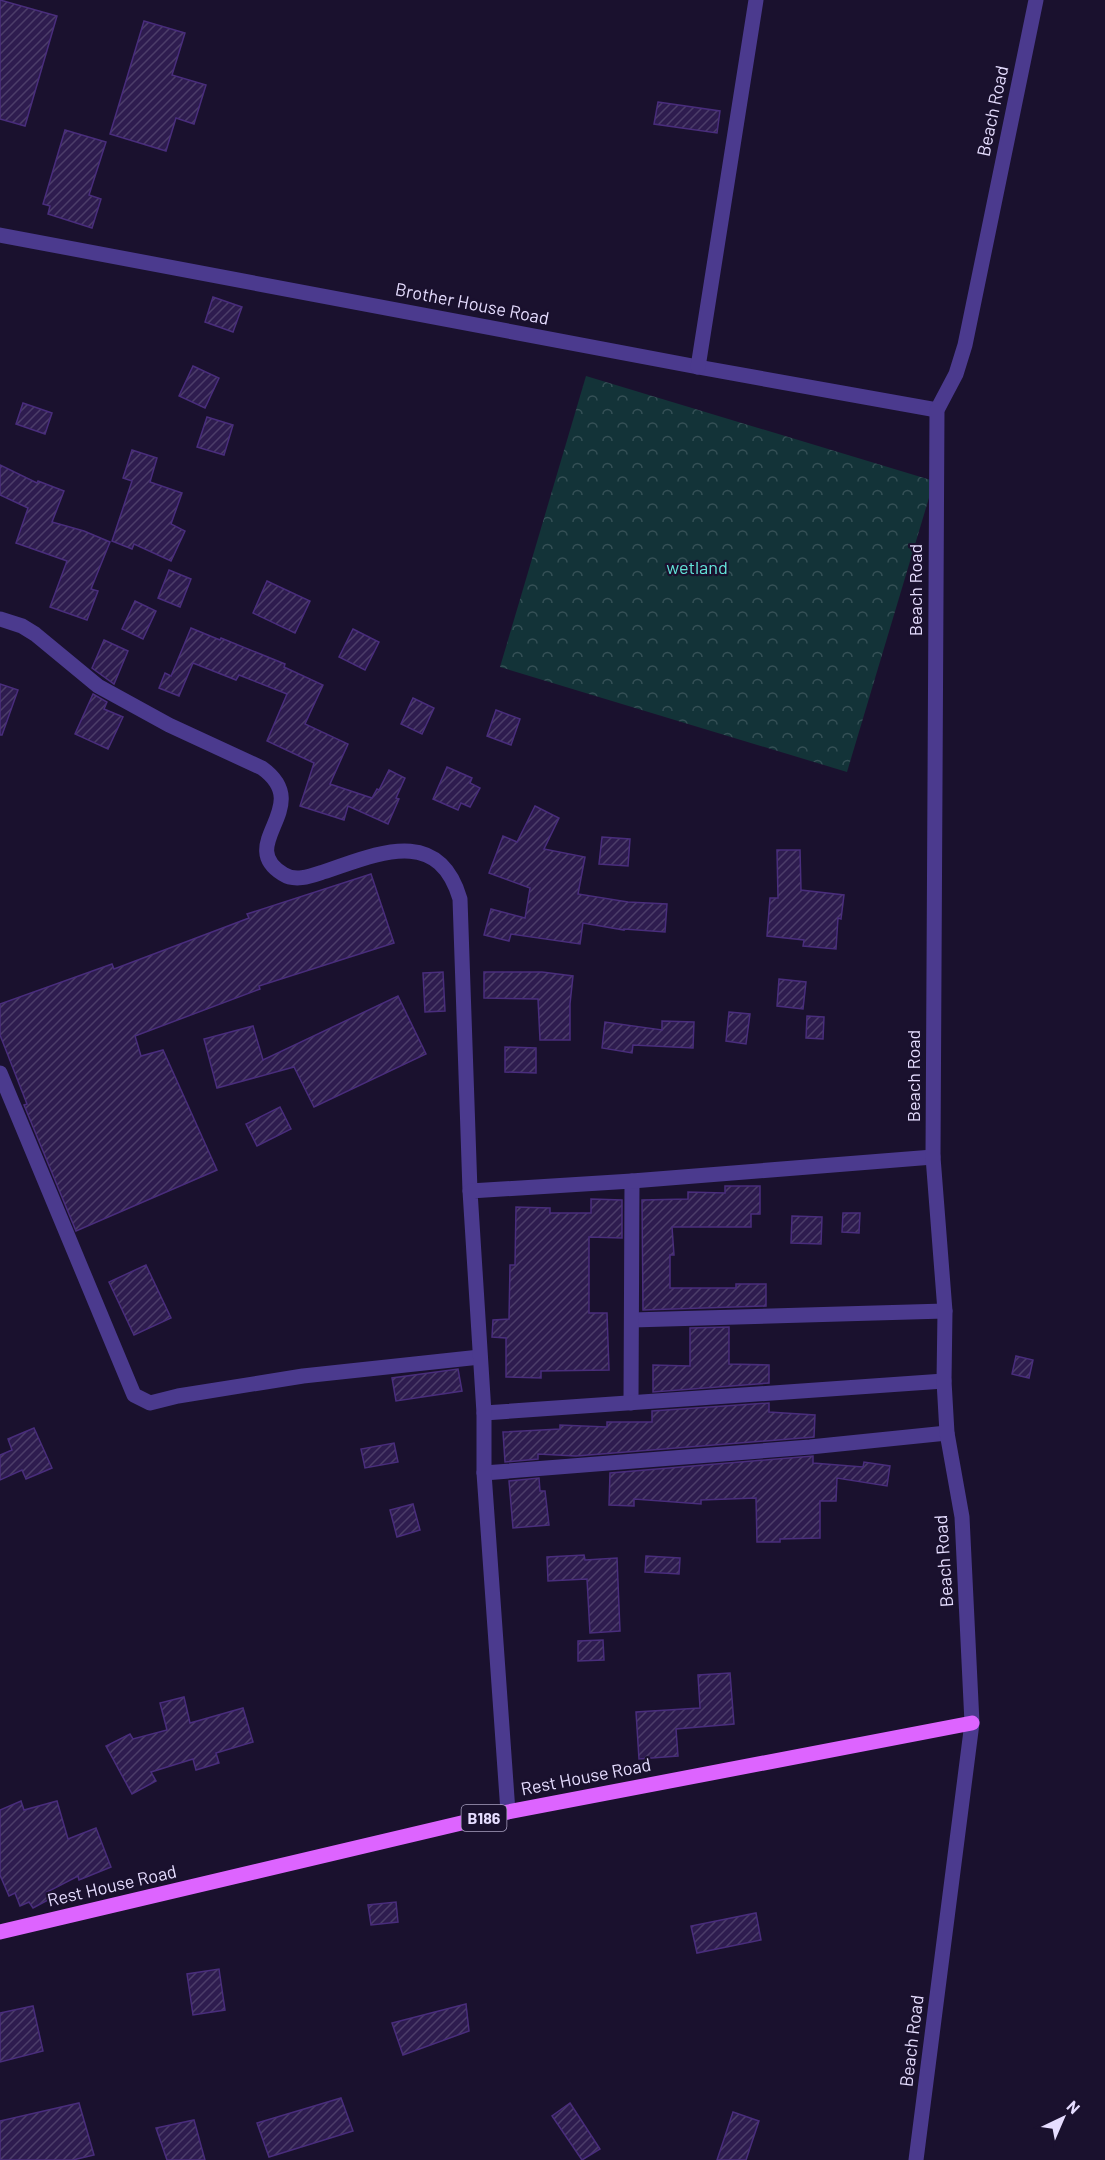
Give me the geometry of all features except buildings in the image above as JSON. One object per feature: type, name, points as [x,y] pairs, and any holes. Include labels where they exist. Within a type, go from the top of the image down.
[{"type":"main road","name":"Rest House Road","points":[[0,1932],[508,1812],[972,1723]]},
{"type":"street","points":[[698,367],[756,0]]},
{"type":"street","name":"Beach Road","points":[[916,2160],[972,1723],[962,1517],[947,1433],[944,1381],[945,1311],[933,1157],[937,410],[956,374],[965,345],[1036,0]]},
{"type":"street","name":"Brother House Road","points":[[0,235],[937,410]]},
{"type":"street","points":[[0,619],[22,626],[35,634],[98,686],[169,725],[262,768],[273,776],[280,787],[282,798],[281,808],[267,841],[267,851],[273,866],[285,876],[299,878],[311,876],[379,854],[403,850],[423,854],[441,864],[455,882],[460,899],[470,1191],[484,1413],[484,1473],[508,1812]]},
{"type":"street","points":[[0,1073],[134,1395],[150,1403],[178,1396],[303,1376],[480,1358]]},
{"type":"street","points":[[470,1191],[632,1181],[933,1157]]},
{"type":"street","points":[[631,1402],[632,1181]]},
{"type":"street","points":[[632,1320],[945,1311]]},
{"type":"street","points":[[484,1413],[944,1381]]},
{"type":"street","points":[[484,1473],[810,1447],[947,1433]]},
{"type":"green space","name":"wetland","points":[[586,376],[934,481],[847,772],[500,667]]}]
